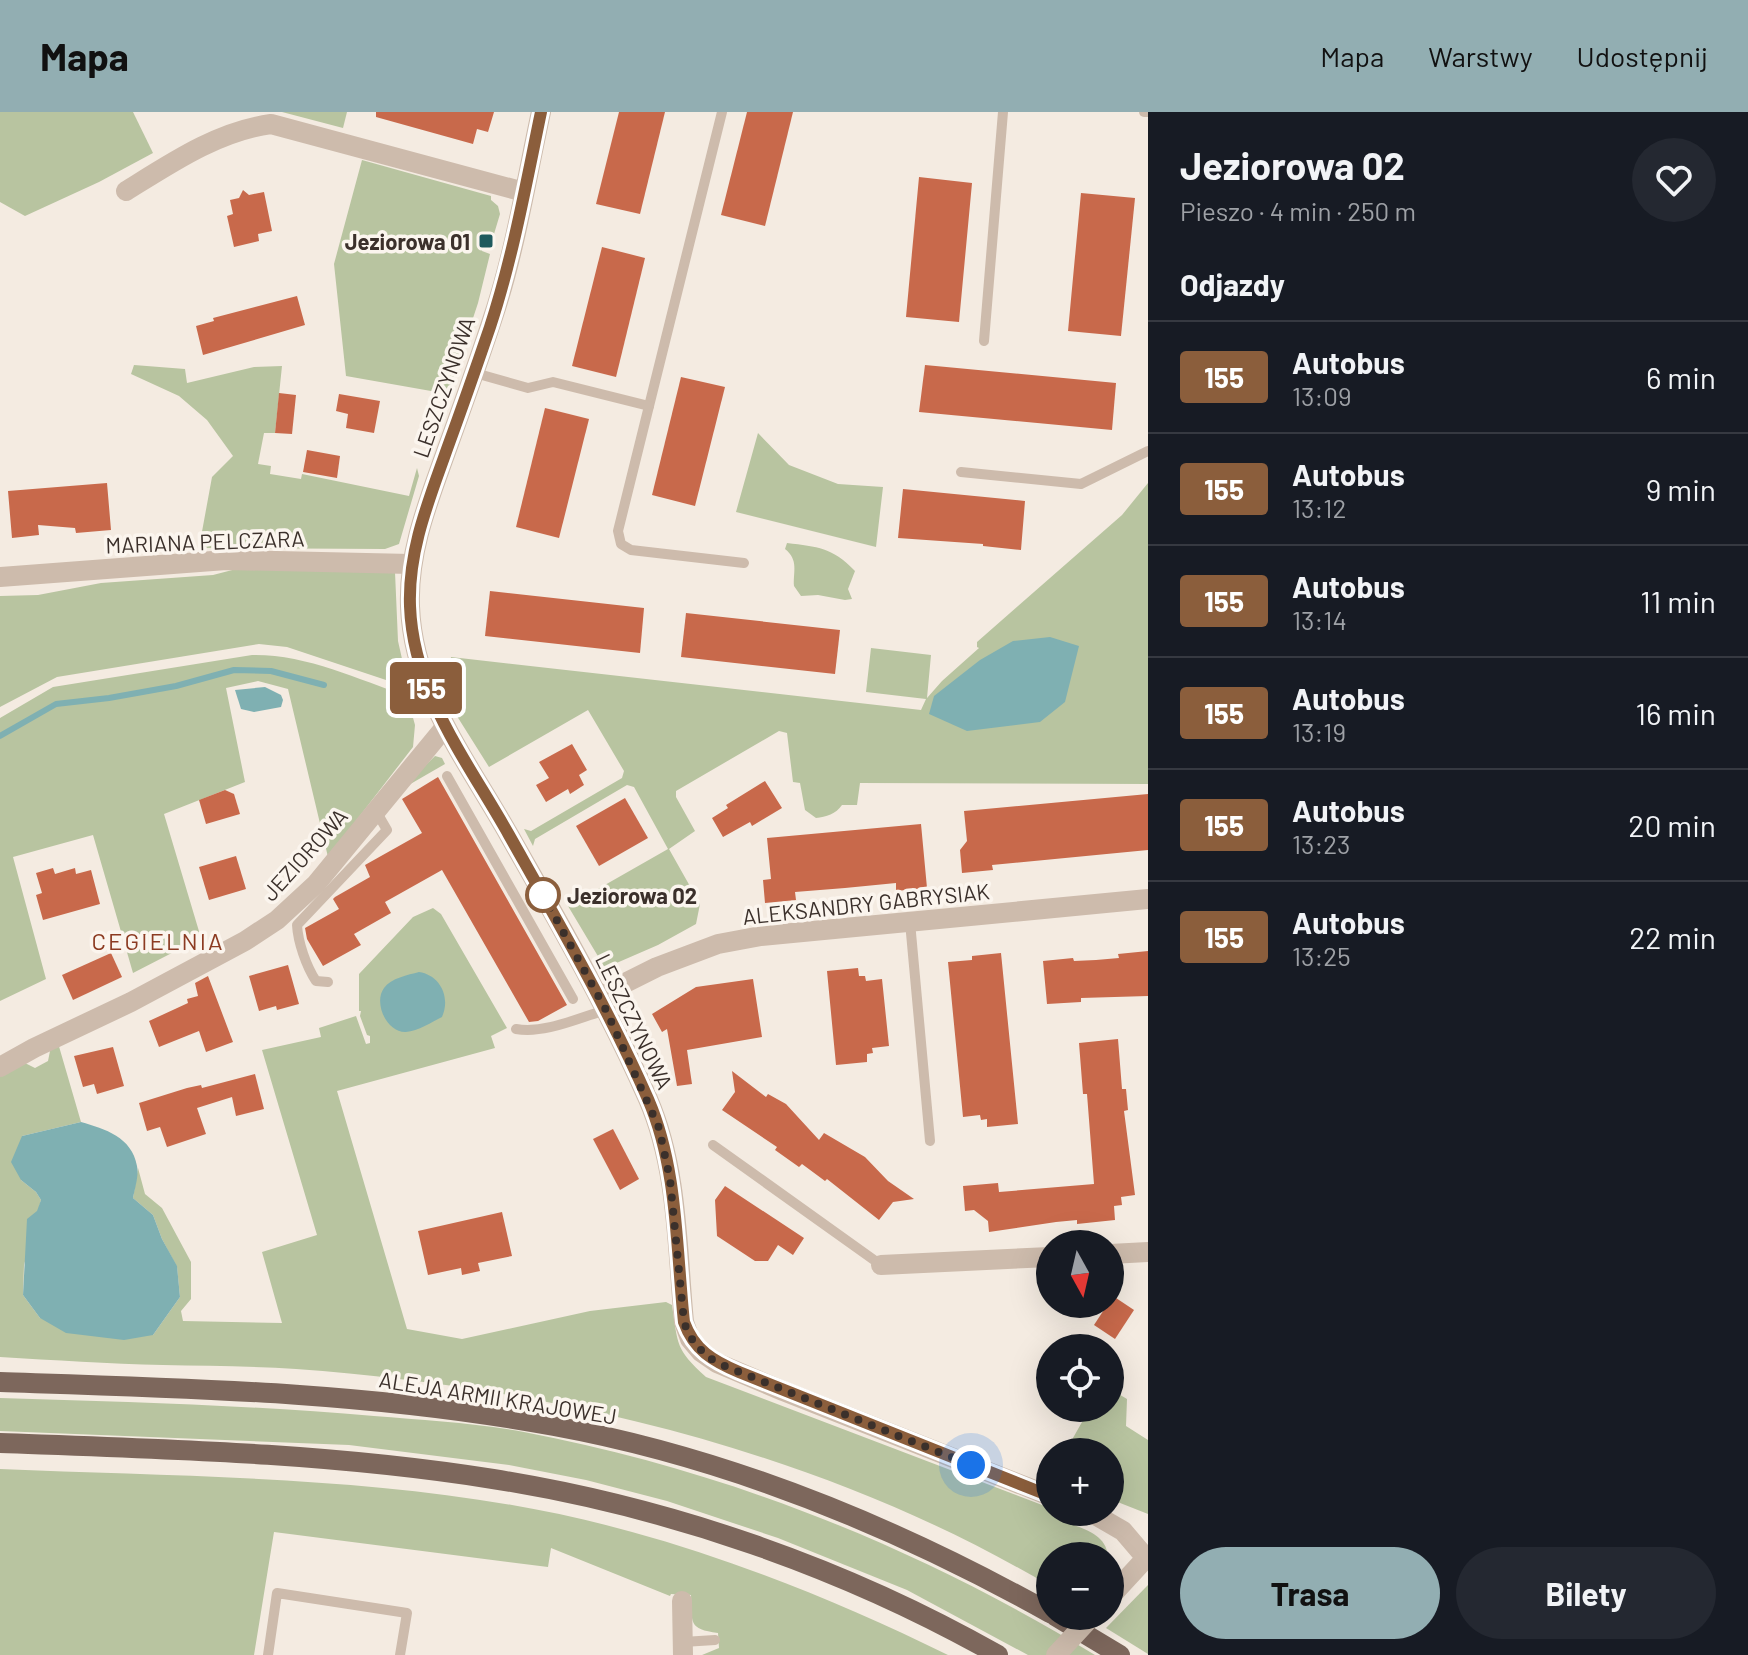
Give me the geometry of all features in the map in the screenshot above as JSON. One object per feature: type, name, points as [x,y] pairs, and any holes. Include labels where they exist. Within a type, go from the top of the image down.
[{"type":"main road","name":"ALEJA ARMII KRAJOWEJ","points":[[0,1382],[255,1392],[364,1400],[557,1426],[669,1453],[824,1505],[909,1540],[1036,1606]]},
{"type":"main road","points":[[0,1443],[251,1453],[338,1460],[494,1479],[590,1498],[682,1522],[808,1565],[889,1600],[998,1655]]},
{"type":"main road","name":"ALEJA ARMII KRAJOWEJ","points":[[1079,1630],[1120,1655]]},
{"type":"street","name":"LESZCZYNOWA","points":[[541,112],[498,303],[420,524],[411,564],[410,607],[426,687],[445,727],[483,788],[602,1003],[659,1128],[670,1179],[684,1322],[690,1339],[701,1352],[717,1363],[1036,1490]]},
{"type":"street","points":[[126,191],[224,135],[271,124],[524,192]]},
{"type":"street","name":"MARIANA PELCZARA","points":[[0,577],[226,560],[411,564]]},
{"type":"street","name":"JEZIOROWA","points":[[0,1067],[131,1002],[245,941],[277,920],[316,884],[445,727]]},
{"type":"street","name":"ALEKSANDRY GABRYSIAK","points":[[602,1003],[657,967],[718,944],[761,936],[1148,899]]},
{"type":"street","points":[[1124,1253],[1148,1252]]},
{"type":"street","points":[[881,1265],[1036,1258]]},
{"type":"street","points":[[1114,1526],[1123,1531],[1146,1558],[1124,1582]]},
{"type":"street","points":[[682,1601],[683,1648]]},
{"type":"street","points":[[1056,1655],[1079,1630]]},
{"type":"lane","points":[[722,112],[618,531],[621,544],[631,550],[744,563]]},
{"type":"lane","points":[[984,341],[1003,112]]},
{"type":"lane","points":[[475,373],[528,388],[553,382],[649,406]]},
{"type":"lane","points":[[961,472],[1081,484],[1148,451]]},
{"type":"lane","points":[[447,776],[573,999]]},
{"type":"lane","points":[[461,801],[483,788]]},
{"type":"lane","points":[[328,982],[316,981],[311,973],[297,925],[387,830],[376,811]]},
{"type":"lane","points":[[910,922],[930,1141]]},
{"type":"lane","points":[[516,1029],[529,1031],[543,1028],[602,1003]]},
{"type":"lane","points":[[713,1145],[881,1265]]},
{"type":"lane","points":[[268,1655],[277,1593],[407,1613],[400,1655]]},
{"type":"lane","points":[[683,1648],[715,1640]]},
{"type":"green space","points":[[0,112],[133,112],[153,153],[25,216],[0,202]]},
{"type":"green space","points":[[282,112],[347,112],[343,128]]},
{"type":"green space","points":[[362,160],[491,196],[498,206],[500,214],[494,234],[486,233],[482,251],[490,254],[478,303],[448,394],[346,376],[334,264]]},
{"type":"green space","points":[[134,365],[185,369],[187,383],[254,367],[282,366],[275,433],[264,433],[258,464],[271,466],[270,474],[301,479],[302,474],[409,496],[417,468],[419,476],[399,544],[385,549],[199,548],[212,477],[233,456],[207,420],[179,396],[131,374]]},
{"type":"green space","points":[[758,433],[789,465],[838,484],[883,487],[876,547],[736,512]]},
{"type":"green space","points":[[1148,483],[1148,784],[860,783],[857,805],[842,805],[837,811],[816,818],[805,810],[800,783],[793,782],[787,733],[779,731],[676,791],[676,797],[695,831],[669,849],[700,904],[696,924],[605,968],[568,906],[668,849],[634,787],[627,785],[535,839],[533,846],[524,829],[531,831],[622,778],[624,771],[588,710],[489,767],[455,713],[448,689],[451,657],[921,710],[926,699],[866,692],[871,648],[931,655],[927,698],[979,648],[977,642],[1122,515]]},
{"type":"green space","points":[[787,543],[824,550],[847,563],[855,571],[848,589],[852,599],[801,596],[794,586],[794,562],[785,549]]},
{"type":"green space","points":[[240,568],[395,572],[398,641],[407,681],[389,681],[287,647],[259,644],[57,677],[0,707],[0,596],[38,595],[101,583],[213,575]]},
{"type":"green space","points":[[252,655],[312,663],[407,696],[415,725],[413,747],[328,857],[288,689],[258,681],[226,688],[245,782],[164,814],[201,938],[133,973],[93,835],[13,857],[46,979],[0,1001],[0,718],[53,687]]},
{"type":"green space","points":[[435,756],[442,758],[445,764],[400,790]]},
{"type":"green space","points":[[433,908],[441,914],[507,1028],[491,1036],[495,1048],[337,1091],[407,1329],[462,1339],[590,1311],[666,1302],[672,1305],[677,1338],[683,1352],[706,1377],[1036,1503],[1036,1526],[1076,1526],[1091,1532],[1103,1542],[1036,1542],[1036,1578],[963,1539],[873,1498],[781,1463],[686,1434],[589,1411],[492,1392],[394,1378],[296,1369],[0,1357],[0,1072],[21,1061],[35,1068],[48,1061],[51,1046],[58,1043],[81,1122],[22,1136],[21,1180],[41,1200],[24,1265],[23,1295],[40,1318],[153,1335],[180,1297],[177,1267],[153,1215],[133,1198],[138,1168],[145,1194],[162,1208],[191,1262],[191,1299],[181,1311],[183,1321],[282,1323],[262,1252],[317,1235],[262,1050],[321,1037],[319,1028],[356,1016],[366,1044],[370,1043],[359,1011],[359,974],[413,917]]},
{"type":"green space","points":[[1124,1397],[1127,1399],[1126,1426],[1148,1440],[1148,1514],[1124,1505],[1124,1438],[1073,1438],[1082,1422],[1124,1422]]},
{"type":"green space","points":[[0,1398],[327,1412],[431,1420],[524,1432],[674,1468],[820,1518],[960,1580],[1036,1621],[1036,1630],[1052,1630],[1095,1655],[1028,1655],[907,1590],[778,1538],[667,1501],[586,1480],[509,1465],[349,1445],[0,1431]]},
{"type":"green space","points":[[0,1469],[318,1482],[477,1499],[555,1513],[673,1544],[753,1571],[832,1602],[948,1655],[702,1655],[719,1648],[718,1633],[701,1629],[694,1623],[691,1595],[670,1596],[551,1548],[548,1567],[274,1532],[254,1655],[0,1655]]},
{"type":"green space","points":[[1148,1585],[1148,1654],[1109,1630],[1124,1630],[1124,1610]]},
{"type":"water","points":[[1050,637],[1079,646],[1065,702],[1040,722],[967,731],[929,714],[934,696],[980,660],[1013,641]]},
{"type":"water","points":[[265,687],[281,695],[281,707],[254,712],[241,709],[235,690]]},
{"type":"water","points":[[419,972],[433,977],[442,988],[445,1002],[442,1017],[415,1030],[399,1031],[384,1016],[381,994],[391,982]]},
{"type":"water","points":[[81,1122],[108,1131],[130,1148],[137,1170],[133,1198],[153,1215],[177,1266],[180,1297],[153,1335],[124,1340],[66,1333],[40,1318],[23,1295],[27,1219],[37,1211],[41,1200],[21,1180],[11,1162],[22,1136]]},
{"type":"building","points":[[376,112],[494,112],[488,132],[477,129],[473,144],[376,117]]},
{"type":"building","points":[[619,112],[665,112],[640,214],[596,204]]},
{"type":"building","points":[[747,112],[793,112],[765,226],[721,215]]},
{"type":"building","points":[[919,177],[972,183],[959,322],[906,317]]},
{"type":"building","points":[[243,190],[249,195],[264,192],[272,231],[258,234],[259,241],[234,247],[227,216],[233,214],[230,200],[239,198]]},
{"type":"building","points":[[1081,193],[1135,198],[1121,336],[1068,331]]},
{"type":"building","points":[[602,247],[645,258],[616,377],[572,366]]},
{"type":"building","points":[[297,296],[305,325],[203,355],[196,326],[214,321],[213,318]]},
{"type":"building","points":[[925,365],[1116,383],[1112,430],[919,412]]},
{"type":"building","points":[[681,377],[725,387],[695,506],[652,495]]},
{"type":"building","points":[[279,393],[296,395],[292,434],[275,433]]},
{"type":"building","points":[[339,394],[380,401],[374,433],[346,428],[348,414],[336,411]]},
{"type":"building","points":[[545,408],[589,419],[559,538],[516,527]]},
{"type":"building","points":[[307,450],[340,456],[337,478],[303,472]]},
{"type":"building","points":[[107,483],[111,530],[76,533],[75,528],[38,525],[39,535],[12,538],[8,491]]},
{"type":"building","points":[[903,489],[1025,501],[1021,550],[898,538]]},
{"type":"building","points":[[490,591],[644,608],[640,653],[485,636]]},
{"type":"building","points":[[686,613],[840,630],[835,674],[681,657]]},
{"type":"building","points":[[572,744],[587,770],[579,775],[584,785],[570,794],[568,789],[546,802],[536,785],[549,778],[539,762]]},
{"type":"building","points":[[438,777],[567,1005],[538,1021],[529,1022],[442,870],[385,902],[391,913],[354,934],[361,945],[323,966],[307,939],[305,928],[339,909],[333,899],[335,897],[370,877],[365,865],[422,833],[402,799]]},
{"type":"building","points":[[765,781],[782,808],[752,826],[750,822],[723,837],[712,818],[728,808],[726,805]]},
{"type":"building","points":[[225,790],[234,794],[240,814],[206,824],[199,800]]},
{"type":"building","points":[[1148,794],[1148,850],[992,865],[993,870],[962,873],[960,850],[967,841],[964,811]]},
{"type":"building","points":[[625,798],[648,838],[599,866],[576,826]]},
{"type":"building","points":[[921,824],[927,888],[896,891],[896,883],[795,892],[796,900],[765,903],[763,880],[771,879],[767,838]]},
{"type":"building","points":[[236,856],[246,889],[209,900],[199,867]]},
{"type":"building","points":[[53,868],[55,874],[75,868],[76,874],[91,870],[100,904],[43,920],[36,895],[42,893],[36,873]]},
{"type":"building","points":[[1148,951],[1148,996],[1081,998],[1081,1002],[1047,1004],[1043,961],[1119,958],[1118,954]]},
{"type":"building","points":[[111,953],[122,977],[73,1000],[62,975]]},
{"type":"building","points":[[1001,953],[1018,1124],[987,1127],[987,1119],[981,1120],[980,1115],[963,1117],[948,962]]},
{"type":"building","points":[[288,965],[299,1004],[259,1011],[249,976]]},
{"type":"building","points":[[858,968],[859,976],[865,976],[866,981],[882,979],[889,1046],[872,1048],[873,1053],[867,1054],[867,1062],[836,1065],[827,971]]},
{"type":"building","points":[[208,976],[233,1042],[206,1052],[199,1031],[159,1047],[149,1021],[198,996],[195,983]]},
{"type":"building","points":[[753,979],[762,1037],[687,1050],[692,1084],[677,1086],[667,1029],[662,1032],[652,1014],[696,987]]},
{"type":"building","points":[[1118,1039],[1122,1089],[1126,1089],[1128,1110],[1124,1111],[1135,1195],[1121,1197],[1122,1205],[1114,1206],[1115,1220],[1077,1224],[1077,1220],[1056,1222],[989,1232],[988,1221],[974,1210],[965,1211],[963,1186],[998,1183],[999,1192],[1094,1184],[1087,1094],[1083,1094],[1079,1043]]},
{"type":"building","points":[[113,1047],[124,1086],[97,1094],[94,1084],[83,1087],[74,1056]]},
{"type":"building","points":[[732,1071],[766,1097],[768,1094],[786,1104],[819,1140],[824,1133],[865,1157],[888,1181],[914,1199],[893,1202],[879,1220],[827,1179],[825,1181],[802,1164],[799,1167],[775,1150],[777,1147],[722,1110],[735,1092]]},
{"type":"building","points":[[255,1074],[264,1109],[236,1116],[232,1097],[197,1108],[206,1134],[167,1147],[160,1127],[147,1131],[139,1103],[187,1088],[201,1085],[202,1088]]},
{"type":"building","points":[[613,1129],[639,1179],[620,1190],[593,1139]]},
{"type":"building","points":[[725,1186],[804,1238],[793,1255],[778,1245],[768,1261],[755,1261],[717,1236],[715,1200]]},
{"type":"building","points":[[502,1212],[512,1256],[478,1263],[480,1271],[462,1275],[461,1268],[428,1275],[418,1231]]},
{"type":"building","points":[[1124,1303],[1134,1310],[1118,1334],[1108,1334],[1094,1325],[1099,1318],[1124,1318]]},
{"type":"waterway","points":[[0,736],[56,704],[176,686],[234,670],[271,671],[324,685]]},
{"type":"bus line","name":"155","points":[[541,112],[498,303],[420,524],[411,564],[410,607],[426,687],[445,727],[483,788],[599,996],[648,1100],[659,1128],[670,1179],[684,1322],[690,1339],[701,1352],[717,1363],[1036,1490]]},
{"type":"place","name":"Jeziorowa 01","points":[[486,241]]},
{"type":"place","name":"Jeziorowa 02","points":[[543,895]]},
{"type":"district","name":"CEGIELNIA","points":[[158,940]]},
{"type":"route","points":[[543,895],[606,1010],[659,1128],[670,1179],[684,1322],[690,1339],[701,1352],[717,1363],[971,1465]]}]
